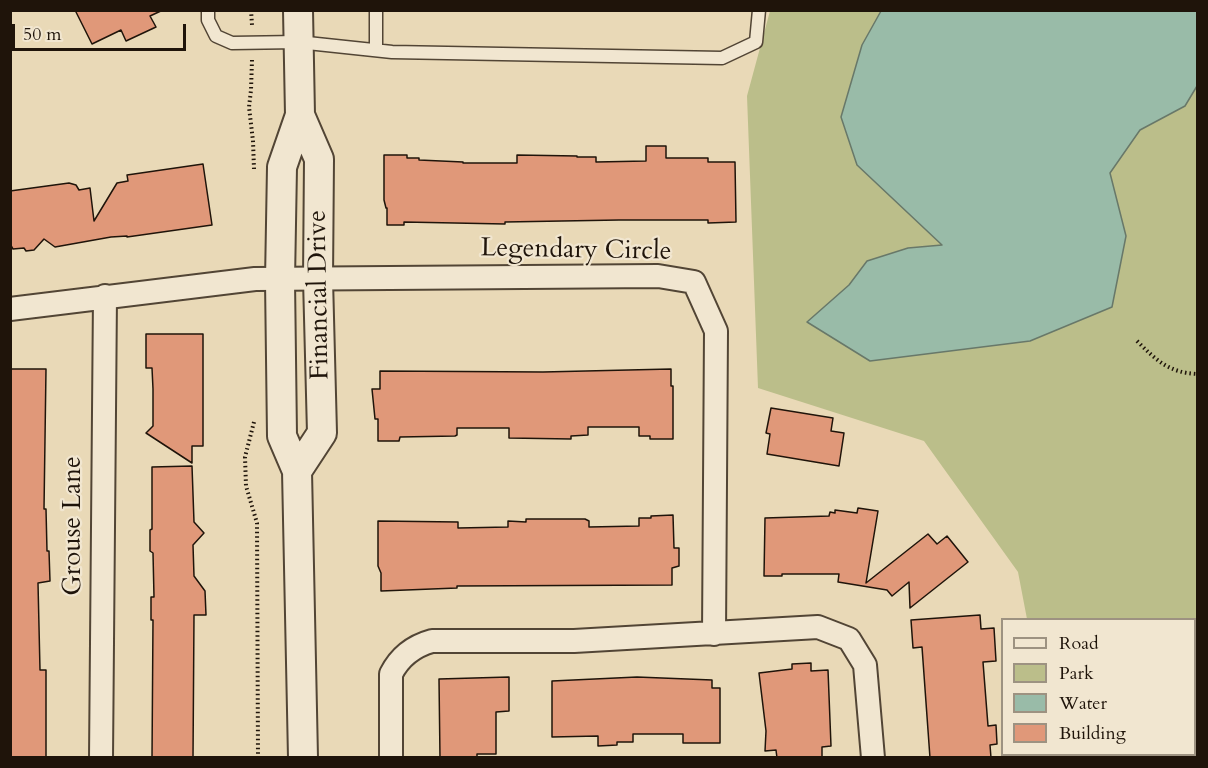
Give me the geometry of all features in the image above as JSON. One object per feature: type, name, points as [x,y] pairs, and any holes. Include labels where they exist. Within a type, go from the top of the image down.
[{"type":"street","name":"Financial Drive","points":[[298,10],[300,116],[282,167],[280,280],[282,436],[297,471],[303,758]]},
{"type":"street","name":"Financial Drive","points":[[297,471],[322,433],[318,279],[319,159],[300,116]]},
{"type":"street","name":"Legendary Circle","points":[[280,280],[657,276],[694,282],[716,331],[714,634]]},
{"type":"street","points":[[10,309],[255,279],[280,280]]},
{"type":"street","name":"Grouse Lane","points":[[101,758],[105,296]]},
{"type":"street","points":[[392,758],[392,674],[397,662],[417,645],[432,640],[574,641],[818,627],[849,639],[865,665],[873,758]]},
{"type":"lane","points":[[208,10],[208,20],[216,36],[232,43],[298,42],[376,50],[722,58],[756,42],[759,10]]},
{"type":"lane","points":[[376,10],[376,50]]},
{"type":"path","points":[[251,10],[249,108],[254,141],[254,172]]},
{"type":"path","points":[[1137,341],[1159,363],[1188,374],[1197,374]]},
{"type":"path","points":[[255,421],[245,457],[246,486],[257,523],[258,758]]},
{"type":"green space","points":[[770,11],[1197,11],[1197,757],[1052,758],[1052,756],[1196,756],[1196,618],[1027,618],[1018,572],[924,441],[758,388],[747,96]]},
{"type":"water","points":[[881,11],[1197,11],[1197,86],[1185,106],[1140,130],[1110,173],[1126,236],[1112,307],[1030,341],[870,361],[807,322],[849,285],[867,261],[908,248],[942,245],[857,165],[841,117],[862,45]]},
{"type":"building","points":[[75,10],[163,10],[150,16],[156,27],[126,41],[121,30],[92,44]]},
{"type":"building","points":[[646,146],[666,146],[666,158],[708,158],[708,162],[735,162],[736,222],[619,220],[505,222],[505,224],[404,222],[404,225],[387,225],[387,208],[384,200],[384,155],[407,155],[407,158],[419,158],[419,160],[463,163],[517,163],[517,155],[596,157],[596,162],[646,161]]},
{"type":"building","points":[[203,164],[212,225],[127,237],[111,237],[55,247],[44,239],[34,250],[26,251],[24,248],[13,249],[10,244],[10,191],[69,183],[76,185],[79,190],[90,188],[94,221],[117,183],[128,181],[127,175]]},
{"type":"building","points":[[146,334],[203,334],[203,446],[192,446],[192,463],[146,433],[153,426],[153,389],[152,368],[146,368]]},
{"type":"building","points":[[10,369],[46,369],[44,509],[46,509],[50,581],[38,583],[40,670],[46,670],[46,758],[10,758]]},
{"type":"building","points":[[671,369],[673,439],[650,439],[650,436],[639,436],[639,427],[588,427],[588,435],[571,436],[571,439],[509,438],[509,428],[457,428],[455,436],[400,437],[399,441],[378,441],[378,419],[375,419],[372,389],[380,389],[380,371],[543,372]]},
{"type":"building","points":[[771,408],[833,418],[831,431],[844,433],[839,466],[767,454],[770,434],[766,433]]},
{"type":"building","points":[[192,466],[194,522],[204,533],[193,545],[194,576],[205,591],[206,615],[194,615],[193,758],[152,758],[153,620],[151,620],[151,597],[154,597],[150,530],[152,529],[152,467]]},
{"type":"building","points":[[858,508],[878,511],[866,583],[928,534],[937,544],[947,536],[968,562],[910,608],[909,582],[892,596],[887,590],[838,582],[839,574],[764,576],[765,518],[829,516],[830,512],[835,513],[835,510],[857,513]]},
{"type":"building","points":[[673,515],[674,548],[679,548],[679,566],[672,568],[672,585],[457,586],[457,588],[381,591],[381,573],[378,566],[378,521],[458,522],[458,528],[508,527],[508,521],[526,522],[526,519],[585,519],[589,521],[589,527],[639,526],[639,518]]},
{"type":"building","points":[[980,615],[981,629],[994,628],[996,661],[983,662],[988,726],[996,725],[997,744],[990,745],[991,758],[930,758],[922,647],[913,648],[911,620]]},
{"type":"building","points":[[811,663],[811,671],[828,670],[831,746],[822,747],[822,758],[777,758],[776,750],[765,751],[766,731],[759,673],[792,669],[792,664]]},
{"type":"building","points":[[509,677],[509,711],[496,712],[496,754],[477,754],[477,758],[440,758],[439,679]]},
{"type":"building","points":[[637,677],[712,680],[712,688],[720,688],[720,743],[683,743],[683,734],[633,734],[633,742],[617,742],[617,745],[598,746],[598,736],[552,737],[552,681]]}]
